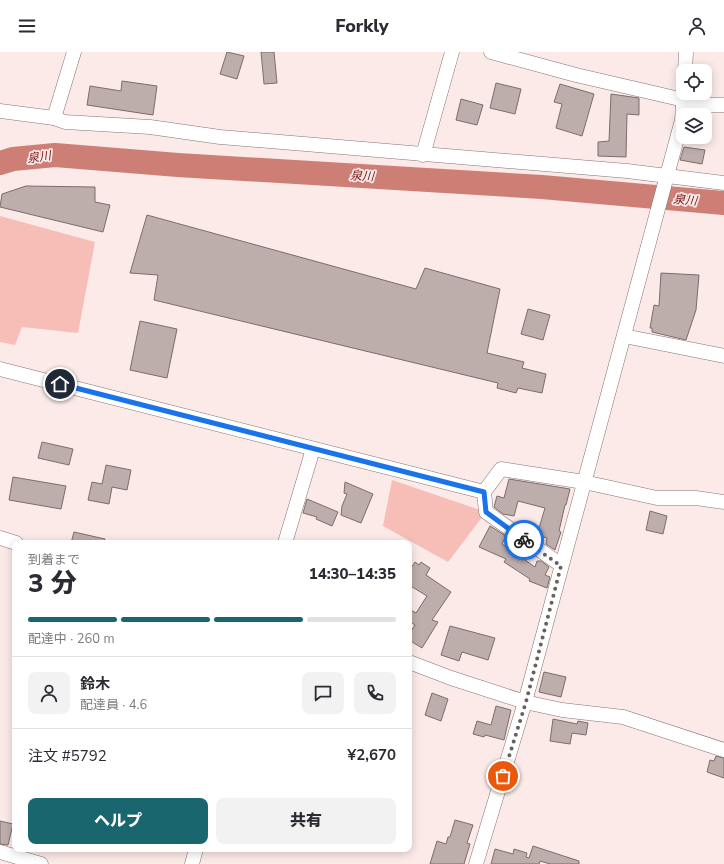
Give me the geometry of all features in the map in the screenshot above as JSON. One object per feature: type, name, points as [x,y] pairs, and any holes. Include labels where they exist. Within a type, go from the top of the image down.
[{"type":"street","points":[[54,118],[74,52]]},
{"type":"street","points":[[422,155],[452,52]]},
{"type":"street","points":[[491,52],[576,76],[676,97]]},
{"type":"street","points":[[685,64],[686,52]]},
{"type":"street","points":[[476,864],[526,702],[561,566],[682,120],[684,100]]},
{"type":"street","points":[[691,100],[724,105]]},
{"type":"street","points":[[0,111],[54,118],[65,122],[150,127],[220,137],[422,155],[619,170],[724,183]]},
{"type":"street","points":[[624,336],[724,356]]},
{"type":"street","points":[[0,369],[484,492]]},
{"type":"street","points":[[286,540],[313,448]]},
{"type":"street","points":[[561,566],[486,512],[484,492],[501,470],[584,482],[656,498],[696,498],[724,502]]},
{"type":"street","points":[[0,538],[12,542]]},
{"type":"street","points":[[412,663],[526,702],[562,710],[623,718],[724,750]]},
{"type":"street","points":[[0,852],[41,864]]},
{"type":"street","points":[[192,864],[195,852]]},
{"type":"shaded area","points":[[0,216],[95,242],[78,333],[22,327],[15,345],[0,342]]},
{"type":"shaded area","points":[[392,480],[486,512],[448,562],[412,542],[412,540],[408,540],[383,526]]},
{"type":"building","points":[[227,52],[244,56],[237,79],[220,74]]},
{"type":"building","points":[[261,52],[274,52],[277,83],[264,84]]},
{"type":"building","points":[[122,81],[157,86],[153,115],[87,105],[90,86],[121,91]]},
{"type":"building","points":[[496,83],[521,89],[515,114],[490,108]]},
{"type":"building","points":[[560,84],[594,94],[582,136],[556,128],[562,104],[554,102]]},
{"type":"building","points":[[611,94],[639,98],[639,115],[627,114],[626,157],[598,156],[598,142],[609,141]]},
{"type":"building","points":[[461,99],[483,105],[477,125],[456,120]]},
{"type":"building","points":[[684,147],[705,150],[702,164],[680,160]]},
{"type":"building","points":[[26,186],[95,187],[95,202],[110,205],[103,232],[0,207],[2,194]]},
{"type":"building","points":[[147,215],[416,289],[425,268],[500,289],[487,353],[524,362],[522,368],[546,374],[542,393],[518,388],[516,393],[497,388],[498,383],[154,300],[158,275],[130,273]]},
{"type":"building","points":[[661,273],[699,275],[696,310],[686,340],[652,332],[652,328],[650,328],[654,305],[659,306]]},
{"type":"building","points":[[528,309],[550,315],[543,340],[521,334]]},
{"type":"building","points":[[140,321],[177,329],[167,378],[130,370]]},
{"type":"building","points":[[42,442],[73,449],[69,465],[38,458]]},
{"type":"building","points":[[106,465],[131,470],[127,490],[112,487],[109,504],[88,500],[92,482],[102,484]]},
{"type":"building","points":[[13,477],[66,486],[61,509],[9,500]]},
{"type":"building","points":[[509,479],[570,489],[559,531],[561,532],[555,550],[546,544],[547,538],[537,535],[545,508],[518,501],[514,516],[503,514],[494,507],[497,496],[504,498]]},
{"type":"building","points":[[345,482],[373,494],[361,523],[341,515],[342,506],[347,494],[344,493]]},
{"type":"building","points":[[307,499],[338,512],[332,526],[316,519],[317,517],[303,513]]},
{"type":"building","points":[[650,511],[667,516],[663,534],[646,530]]},
{"type":"building","points":[[490,526],[506,536],[502,544],[535,567],[537,561],[541,561],[549,567],[545,575],[550,577],[547,588],[529,581],[530,579],[504,562],[506,559],[479,547]]},
{"type":"building","points":[[74,532],[105,539],[105,540],[72,540]]},
{"type":"building","points":[[415,562],[419,565],[421,562],[430,568],[426,575],[451,592],[432,620],[438,622],[422,648],[412,642],[412,630],[415,625],[412,623],[412,611],[416,613],[427,596],[412,587],[412,566]]},
{"type":"building","points":[[450,626],[495,638],[488,660],[462,652],[459,661],[441,655]]},
{"type":"building","points":[[544,672],[566,677],[561,697],[539,692]]},
{"type":"building","points":[[432,693],[448,699],[441,721],[425,715]]},
{"type":"building","points":[[496,706],[511,710],[504,740],[485,735],[484,737],[473,734],[477,721],[491,725]]},
{"type":"building","points":[[553,719],[577,724],[578,721],[588,723],[586,735],[572,733],[570,744],[550,741]]},
{"type":"building","points":[[716,756],[724,758],[724,778],[707,772],[710,760],[714,761]]},
{"type":"building","points":[[455,820],[473,825],[467,843],[470,844],[464,864],[430,864],[437,841],[446,844],[448,837],[450,837]]},
{"type":"building","points":[[0,821],[12,824],[8,845],[0,844]]},
{"type":"building","points":[[533,846],[579,861],[579,864],[550,864],[540,861],[539,864],[491,864],[495,849],[513,854],[514,849],[527,853],[526,857],[529,858]]},
{"type":"waterway","name":"泉川","points":[[0,163],[13,159],[55,155],[178,165],[542,187],[724,203]]},
{"type":"way so far","points":[[503,776],[526,702],[561,566],[524,540]]},
{"type":"route","points":[[60,384],[484,492],[486,512],[524,540]]}]
